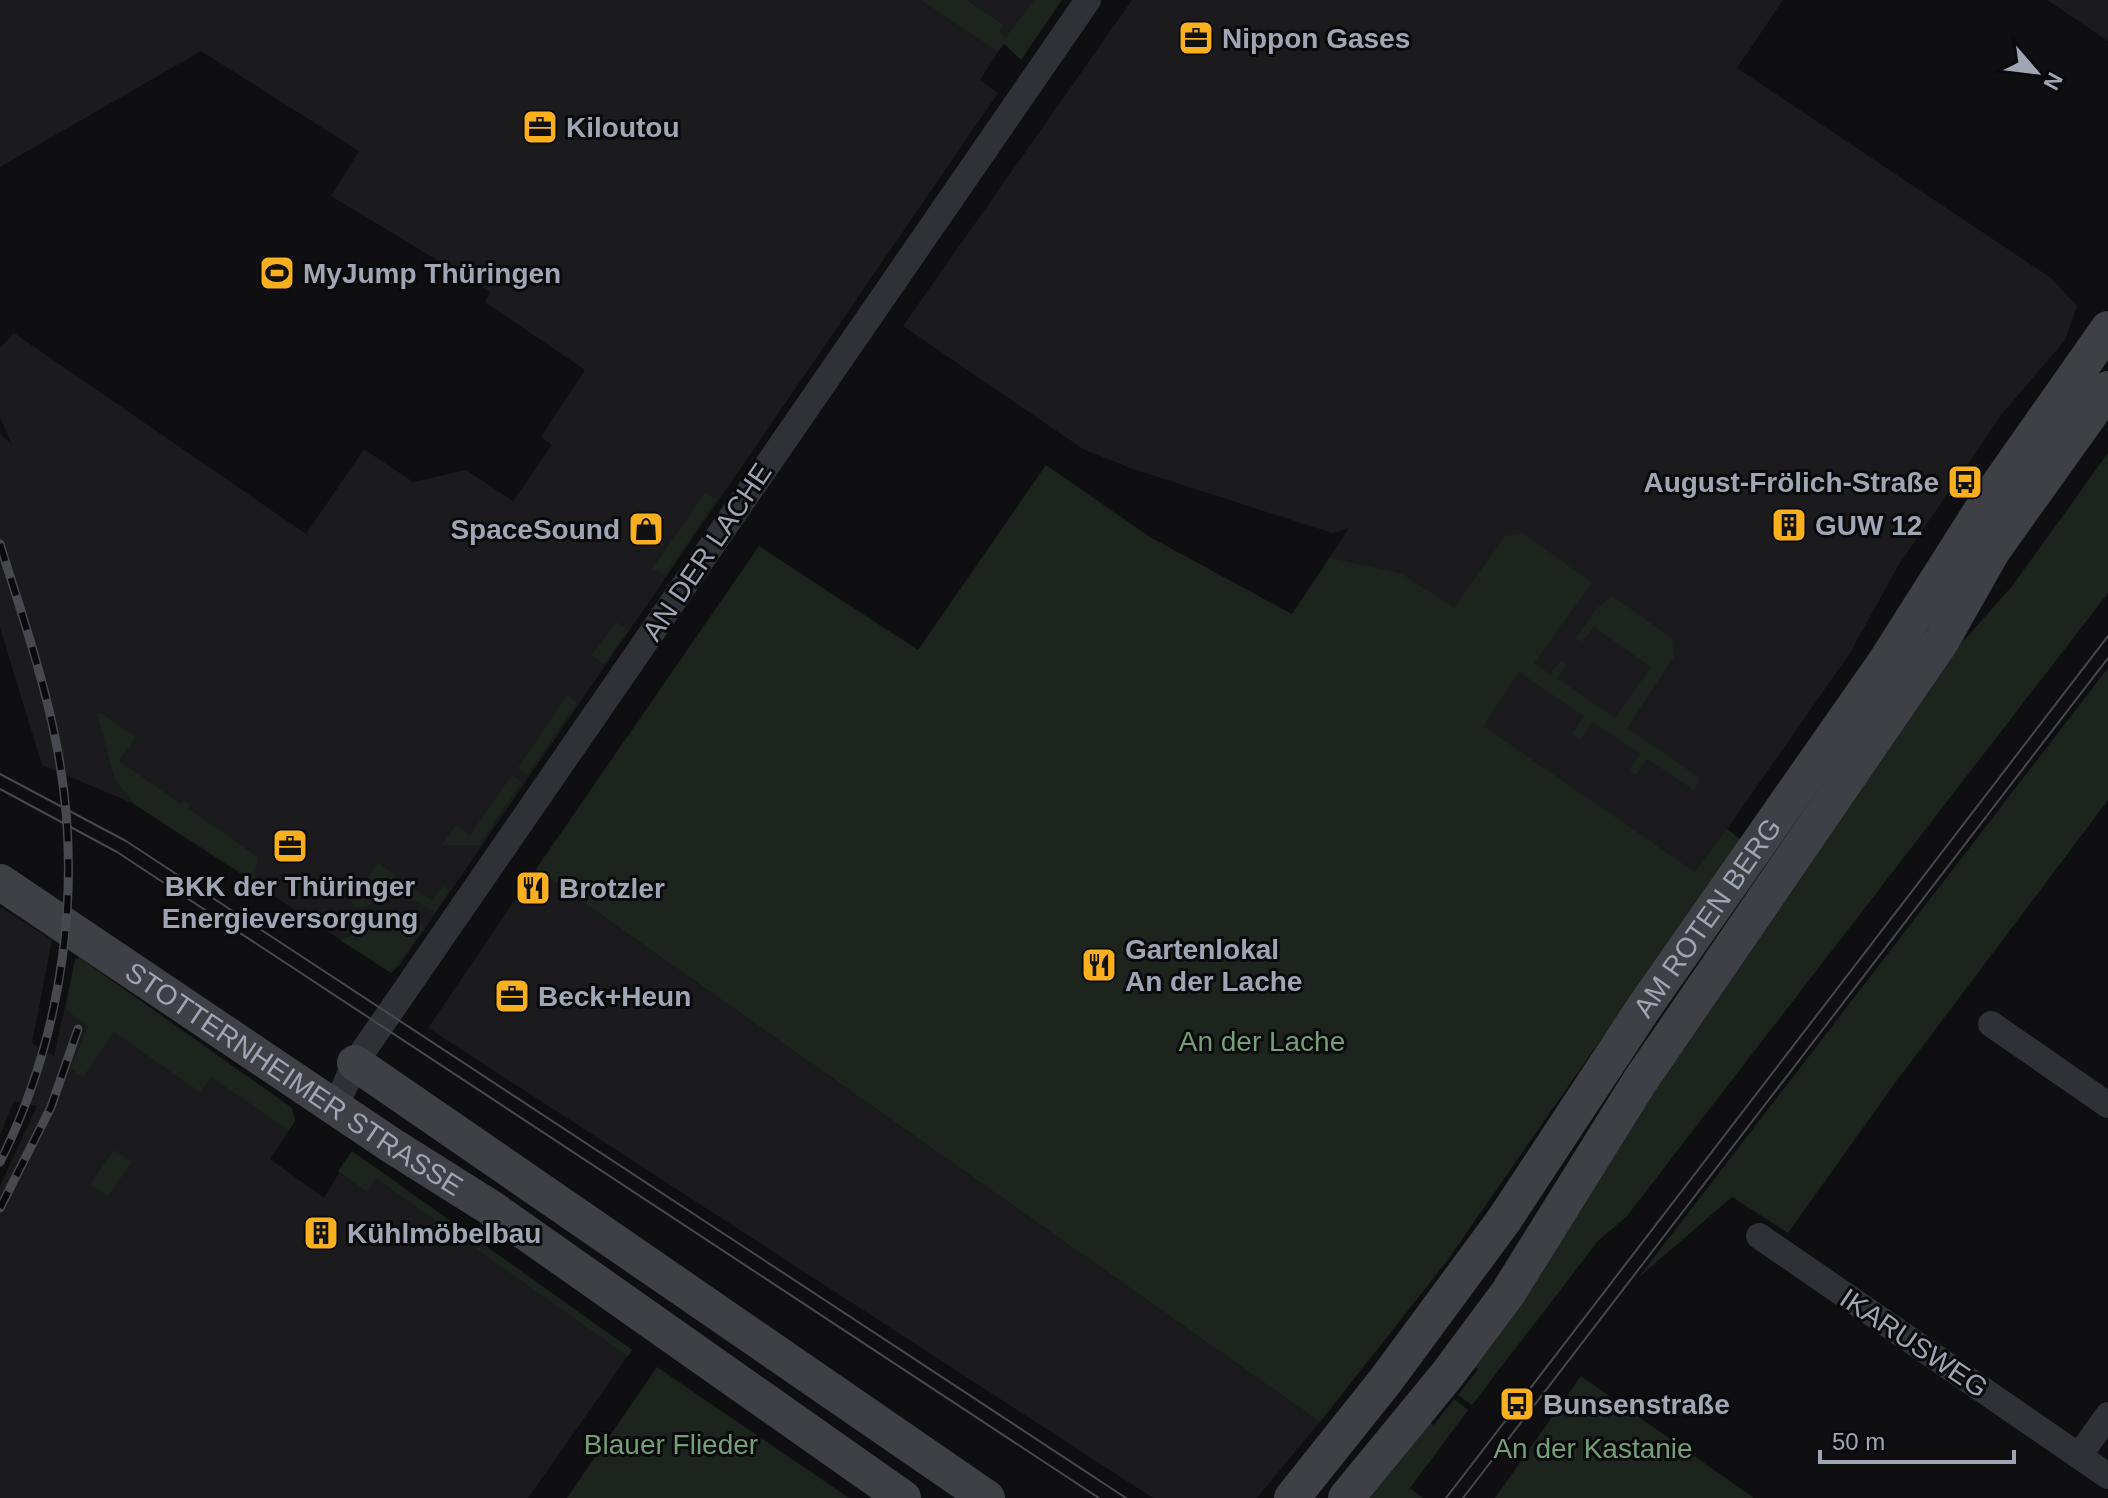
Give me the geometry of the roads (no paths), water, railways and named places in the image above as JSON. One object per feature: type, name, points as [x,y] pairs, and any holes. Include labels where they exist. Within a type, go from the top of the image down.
[{"type":"main road","name":"AM ROTEN BERG","points":[[1292,1498],[1424,1330],[1504,1220],[1645,1006],[1886,661],[1990,497],[2108,329]]},
{"type":"main road","name":"AM ROTEN BERG","points":[[1346,1498],[1447,1375],[1508,1293],[1640,1081],[1942,640],[1993,550],[2108,389]]},
{"type":"main road","name":"STOTTERNHEIMER STRASSE","points":[[0,882],[335,1108],[491,1208],[903,1498]]},
{"type":"main road","name":"STOTTERNHEIMER STRASSE","points":[[355,1063],[987,1498]]},
{"type":"street","name":"AN DER LACHE","points":[[335,1108],[355,1063],[1088,0]]},
{"type":"street","points":[[1991,1024],[2108,1105]]},
{"type":"street","name":"IKARUSWEG","points":[[1759,1236],[2108,1476]]},
{"type":"street","points":[[2079,1456],[2108,1415]]},
{"type":"tram line","points":[[1446,1498],[2108,636]]},
{"type":"tram line","points":[[1463,1498],[2108,658]]},
{"type":"tram line","points":[[0,774],[126,841],[1126,1498]]},
{"type":"tram line","points":[[0,789],[117,852],[1099,1498]]},
{"type":"railway","points":[[0,544],[51,717],[64,795],[68,849],[67,903],[53,1010],[40,1062],[0,1162]]},
{"type":"railway","points":[[0,1208],[51,1107],[78,1029]]},
{"type":"place","name":"Nippon Gases","points":[[1196,38]]},
{"type":"place","name":"Kiloutou","points":[[540,127]]},
{"type":"place","name":"MyJump Thüringen","points":[[277,273]]},
{"type":"place","name":"August-Frölich-Straße","points":[[1965,482]]},
{"type":"place","name":"GUW 12","points":[[1789,525]]},
{"type":"place","name":"SpaceSound","points":[[646,529]]},
{"type":"place","name":"BKK der Thüringer Energieversorgung","points":[[290,846]]},
{"type":"place","name":"Brotzler","points":[[533,888]]},
{"type":"place","name":"Gartenlokal An der Lache","points":[[1099,965]]},
{"type":"place","name":"Beck+Heun","points":[[512,996]]},
{"type":"place","name":"Kühlmöbelbau","points":[[321,1233]]},
{"type":"place","name":"Bunsenstraße","points":[[1517,1404]]},
{"type":"park label","name":"An der Lache","points":[[1262,1041]]},
{"type":"park label","name":"Blauer Flieder","points":[[671,1444]]},
{"type":"park label","name":"An der Kastanie","points":[[1593,1448]]}]
